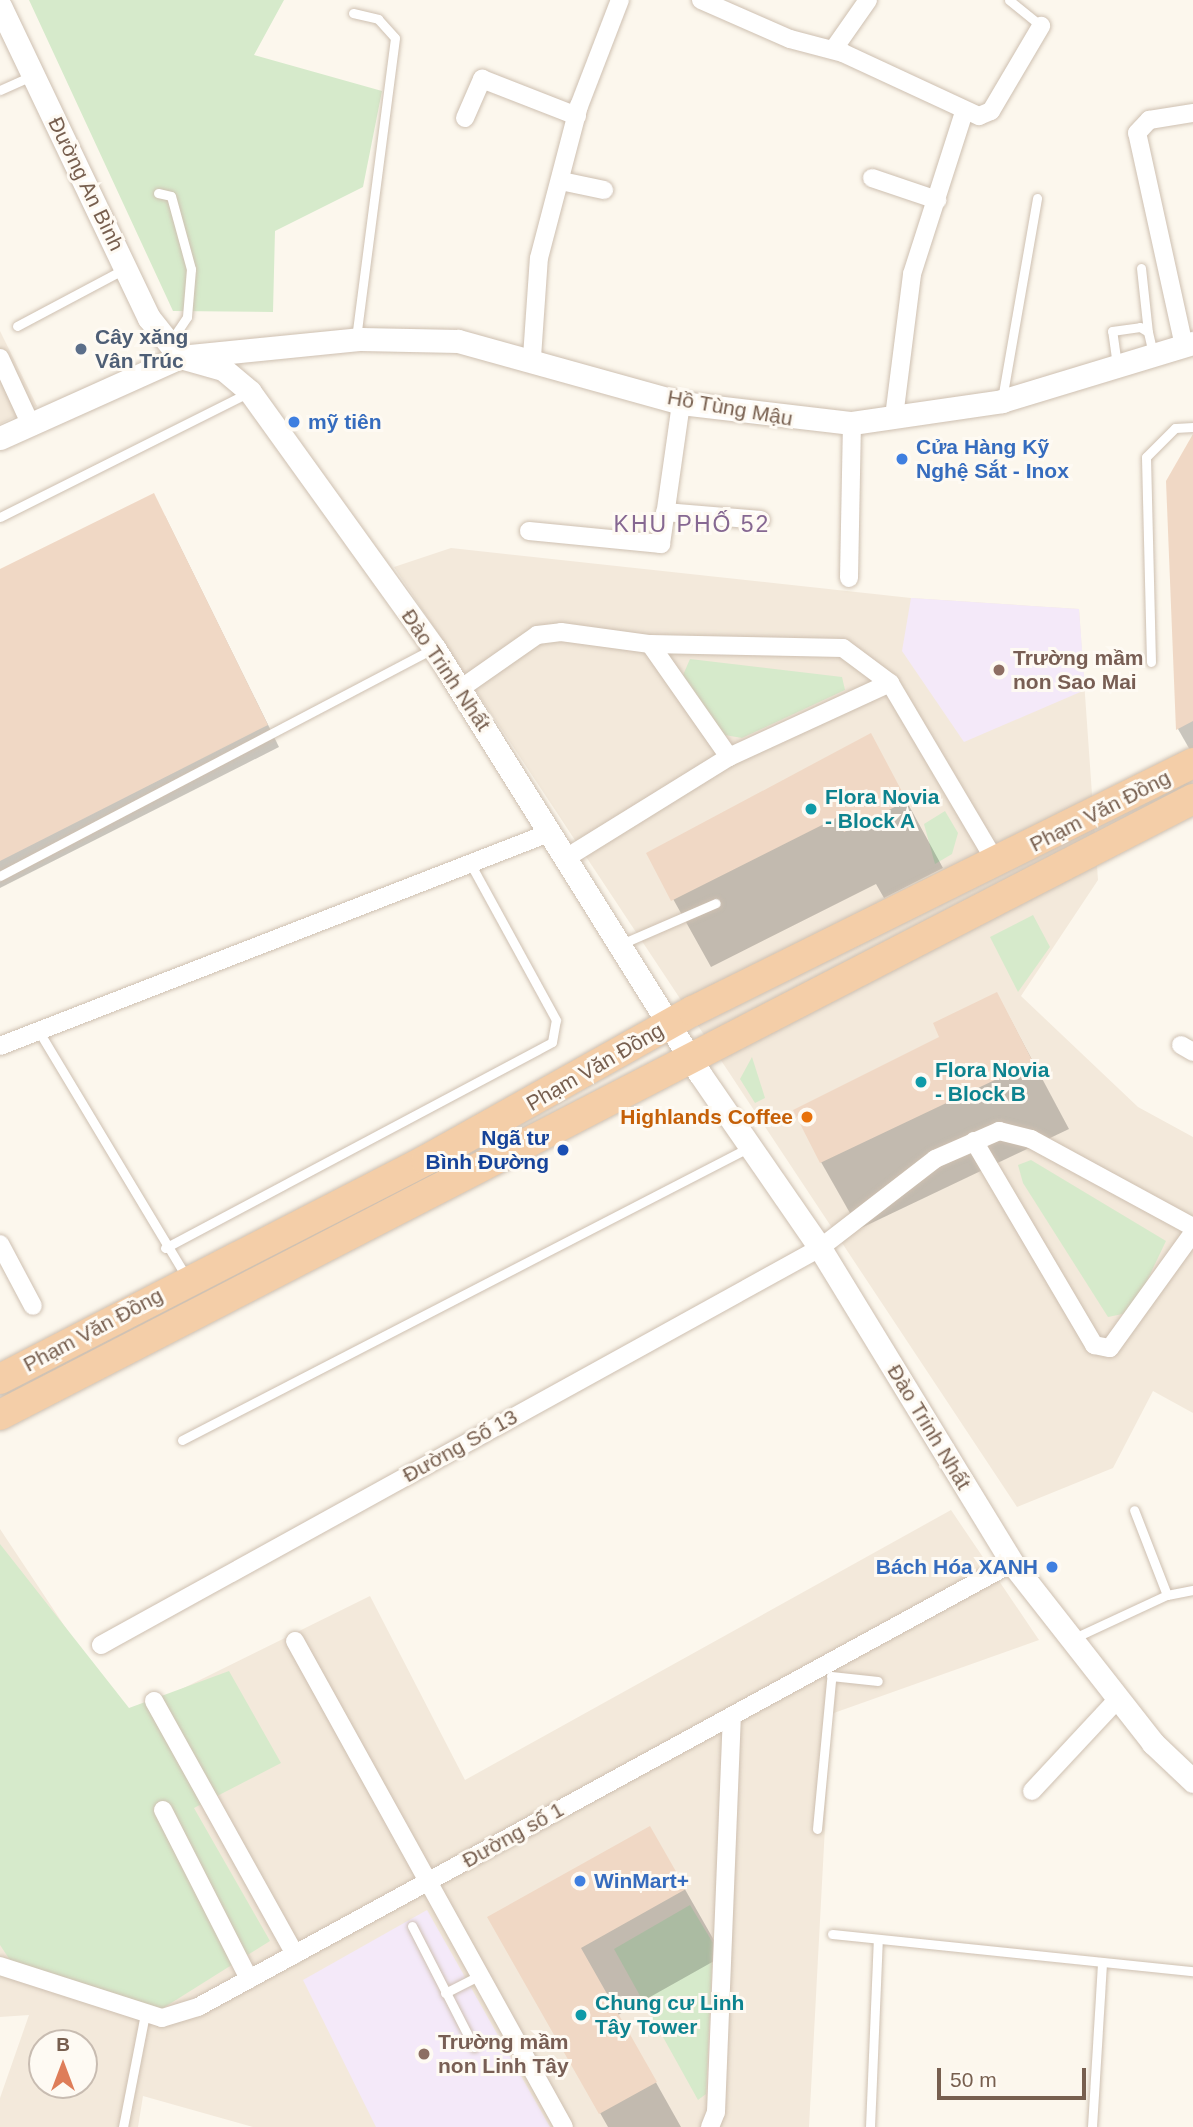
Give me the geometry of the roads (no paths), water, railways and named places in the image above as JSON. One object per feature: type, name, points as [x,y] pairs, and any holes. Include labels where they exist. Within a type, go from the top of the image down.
[{"type":"highway","name":"Phạm Văn Đồng","points":[[0,1379],[463,1141],[671,1023],[996,864],[1193,763]]},
{"type":"highway","name":"Phạm Văn Đồng","points":[[0,1415],[688,1055],[1193,799]]},
{"type":"street","points":[[532,357],[540,258],[577,116],[620,0]]},
{"type":"street","points":[[701,0],[790,39],[833,50],[964,112],[991,111],[1041,26]]},
{"type":"street","points":[[833,50],[868,0]]},
{"type":"street","name":"Đường An Bình","points":[[0,5],[126,268],[174,351]]},
{"type":"street","points":[[465,118],[482,79],[577,116]]},
{"type":"street","points":[[894,417],[912,274],[964,112]]},
{"type":"street","points":[[1188,345],[1137,133],[1149,120],[1193,113]]},
{"type":"street","points":[[872,178],[937,200]]},
{"type":"street","points":[[561,181],[604,190]]},
{"type":"street","name":"Hồ Tùng Mậu","points":[[0,438],[174,351],[356,340],[458,341],[532,357],[681,403],[852,423],[1002,401],[1117,365],[1151,343],[1188,345]]},
{"type":"street","name":"Đào Trinh Nhất","points":[[174,351],[223,369],[250,392],[434,648],[671,1023],[688,1055],[820,1248],[1012,1563],[1117,1700],[1193,1781]]},
{"type":"street","points":[[0,358],[30,423]]},
{"type":"street","points":[[529,531],[661,544],[681,403]]},
{"type":"street","points":[[849,578],[852,423]]},
{"type":"street","points":[[665,512],[761,520]]},
{"type":"street","points":[[460,689],[537,635],[650,644],[843,648],[890,683],[996,864]]},
{"type":"street","points":[[650,644],[729,757]]},
{"type":"street","points":[[566,858],[729,757],[890,683]]},
{"type":"street","points":[[0,1046],[468,861],[550,833]]},
{"type":"street","name":"Đường Số 13","points":[[101,1644],[820,1248],[935,1159],[999,1131],[1031,1139],[1193,1227]]},
{"type":"street","points":[[974,1141],[1094,1345],[1110,1348],[1193,1233]]},
{"type":"street","points":[[0,1244],[33,1306]]},
{"type":"street","name":"Đường số 1","points":[[0,1966],[162,2018],[198,2007],[1012,1563]]},
{"type":"street","points":[[295,1641],[425,1883],[564,2127]]},
{"type":"street","points":[[1032,1791],[1117,1700]]},
{"type":"street","points":[[154,1701],[295,1954]]},
{"type":"street","points":[[710,2127],[717,2099],[732,1716]]},
{"type":"street","points":[[163,1810],[249,1979]]},
{"type":"lane","points":[[1009,0],[1041,26]]},
{"type":"lane","points":[[353,13],[378,19],[395,38],[356,340]]},
{"type":"lane","points":[[0,90],[33,75]]},
{"type":"lane","points":[[158,193],[171,196],[191,269],[187,317],[174,351]]},
{"type":"lane","points":[[1002,401],[1037,198]]},
{"type":"lane","points":[[17,326],[126,268]]},
{"type":"lane","points":[[1141,268],[1151,343]]},
{"type":"lane","points":[[1117,365],[1112,331],[1140,327],[1151,343]]},
{"type":"lane","points":[[0,517],[250,392]]},
{"type":"lane","points":[[1151,662],[1146,457],[1175,428],[1193,427]]},
{"type":"lane","points":[[0,876],[434,648]]},
{"type":"lane","points":[[165,1248],[552,1042],[556,1020],[468,861]]},
{"type":"lane","points":[[620,944],[716,903]]},
{"type":"lane","points":[[38,1030],[165,1248],[189,1280]]},
{"type":"lane","points":[[182,1440],[751,1146]]},
{"type":"lane","points":[[1134,1510],[1167,1595]]},
{"type":"lane","points":[[1070,1640],[1167,1595],[1193,1590]]},
{"type":"lane","points":[[817,1829],[833,1661]]},
{"type":"lane","points":[[831,1680],[878,1681]]},
{"type":"lane","points":[[412,1926],[474,2047]]},
{"type":"lane","points":[[832,1934],[1193,1971]]},
{"type":"lane","points":[[870,2127],[878,1939]]},
{"type":"lane","points":[[1092,2127],[1102,1962]]},
{"type":"lane","points":[[444,1993],[479,1976]]},
{"type":"lane","points":[[123,2127],[145,2014]]},
{"type":"place","name":"Cây xăng Vân Trúc","points":[[81,349]]},
{"type":"place","name":"mỹ tiên","points":[[294,422]]},
{"type":"place","name":"Cửa Hàng Kỹ Nghệ Sắt - Inox","points":[[902,459]]},
{"type":"place","name":"Trường mầm non Sao Mai","points":[[999,670]]},
{"type":"place","name":"Flora Novia - Block A","points":[[811,809]]},
{"type":"place","name":"Flora Novia - Block B","points":[[921,1082]]},
{"type":"place","name":"Highlands Coffee","points":[[807,1117]]},
{"type":"place","name":"Ngã tư Bình Đường","points":[[563,1150]]},
{"type":"place","name":"Bách Hóa XANH","points":[[1052,1567]]},
{"type":"place","name":"WinMart+","points":[[580,1881]]},
{"type":"place","name":"Chung cư Linh Tây Tower","points":[[581,2015]]},
{"type":"place","name":"Trường mầm non Linh Tây","points":[[424,2054]]},
{"type":"district","name":"KHU PHỐ 52","points":[[692,524]]}]
